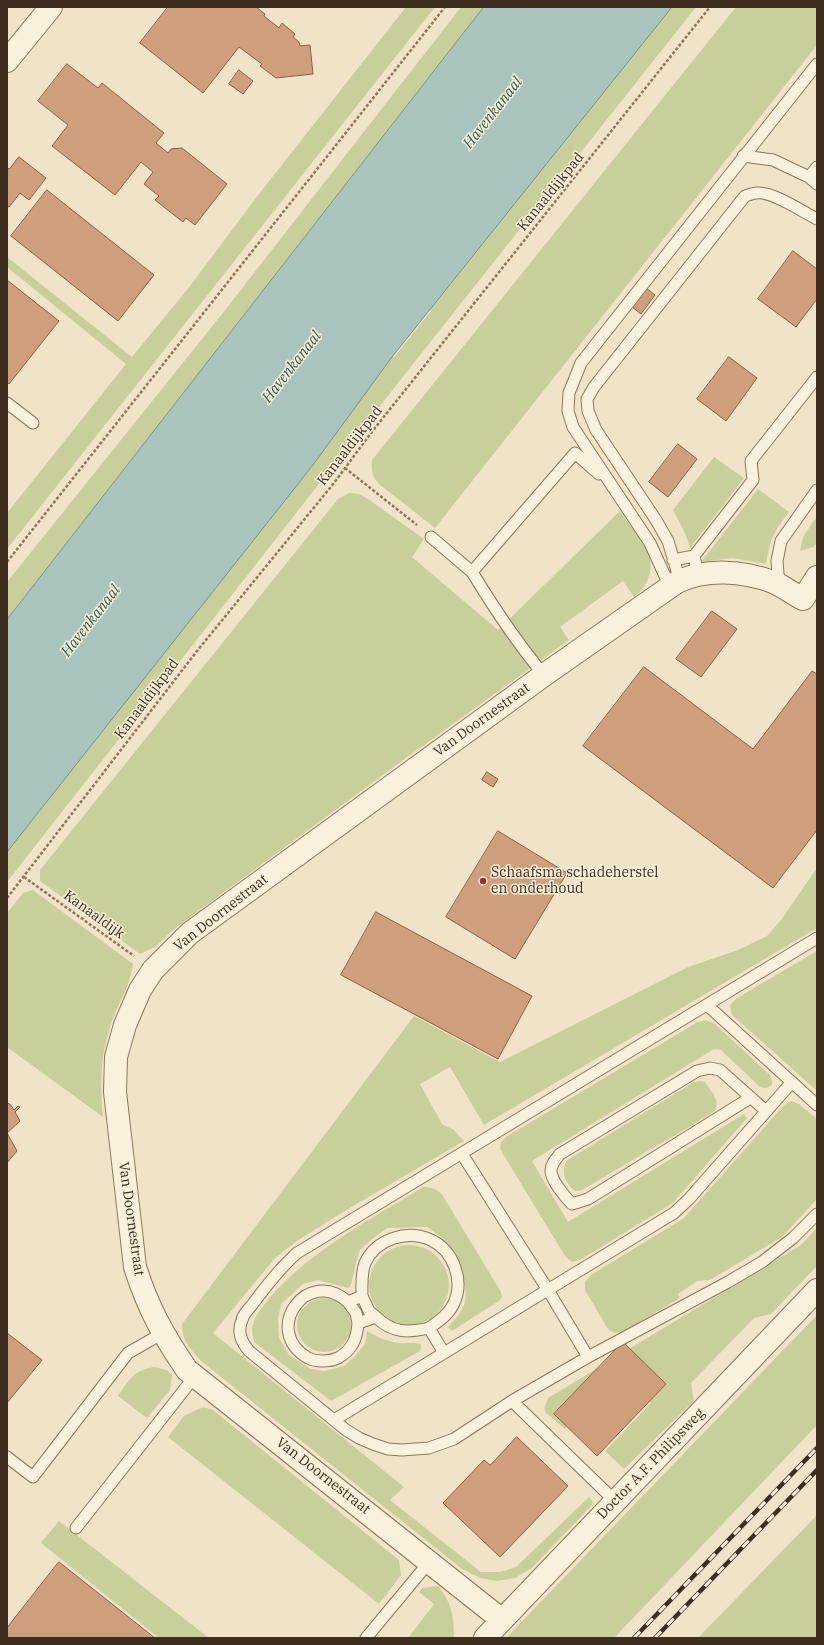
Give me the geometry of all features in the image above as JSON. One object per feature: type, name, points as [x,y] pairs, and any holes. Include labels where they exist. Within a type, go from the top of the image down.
[{"type":"street","points":[[7,61],[51,7]]},
{"type":"street","points":[[686,575],[747,574],[775,583],[810,604],[817,577]]},
{"type":"street","name":"Van Doornestraat","points":[[502,1620],[430,1561],[188,1370],[163,1333],[144,1295],[135,1267],[115,1092],[116,1057],[125,1025],[140,990],[153,970],[190,933],[544,675],[686,575]]},
{"type":"street","name":"Doctor A.F. Philipsweg","points":[[485,1638],[817,1290]]},
{"type":"lane","points":[[686,575],[650,543],[573,427],[568,411],[569,393],[581,363],[817,64]]},
{"type":"lane","points":[[743,156],[773,160],[813,180],[817,167]]},
{"type":"lane","points":[[686,575],[673,560],[668,541],[656,520],[596,430],[588,411],[587,399],[594,387],[745,196],[758,193],[768,194],[817,219]]},
{"type":"lane","points":[[686,575],[753,480],[751,461],[817,377]]},
{"type":"lane","points":[[7,403],[33,423]]},
{"type":"lane","points":[[472,572],[575,453],[611,485]]},
{"type":"lane","points":[[779,586],[777,561],[781,541],[817,490]]},
{"type":"lane","points":[[431,537],[472,572],[496,611],[526,654],[544,675]]},
{"type":"lane","points":[[673,560],[686,575]]},
{"type":"lane","points":[[817,938],[297,1253],[270,1281],[242,1318],[240,1330],[241,1340],[249,1351],[334,1420],[359,1438],[388,1449],[415,1450],[428,1448],[454,1439],[512,1401],[588,1357],[728,1282],[762,1262],[793,1238],[817,1214]]},
{"type":"lane","points":[[707,1005],[817,1105]]},
{"type":"lane","points":[[750,1098],[588,1200],[572,1204],[553,1178],[551,1171],[554,1161],[560,1154],[697,1071],[710,1068],[720,1070],[766,1111]]},
{"type":"lane","points":[[334,1420],[674,1214],[792,1082]]},
{"type":"lane","points":[[462,1154],[548,1290],[588,1357]]},
{"type":"lane","points":[[416,1235],[431,1240],[444,1248],[453,1261],[458,1275],[458,1290],[453,1305],[443,1318],[429,1328],[413,1332],[396,1330],[381,1322],[370,1311],[362,1296],[361,1279],[366,1262],[374,1250],[386,1241],[401,1236],[416,1235]]},
{"type":"lane","points":[[320,1291],[342,1296],[348,1302],[356,1312],[358,1323],[357,1334],[353,1345],[345,1354],[334,1360],[322,1361],[310,1359],[300,1353],[292,1343],[288,1331],[288,1319],[293,1308],[300,1299],[309,1294],[320,1291]]},
{"type":"lane","points":[[348,1302],[362,1296]]},
{"type":"lane","points":[[358,1323],[376,1317]]},
{"type":"lane","points":[[429,1328],[444,1353]]},
{"type":"lane","points":[[7,1457],[33,1477],[128,1353],[163,1333]]},
{"type":"lane","points":[[76,1528],[195,1376]]},
{"type":"lane","points":[[512,1401],[615,1501]]},
{"type":"lane","points":[[366,1638],[430,1561]]},
{"type":"path","points":[[7,562],[445,7]]},
{"type":"path","name":"Kanaaldijkpad","points":[[7,898],[196,651],[345,468],[710,7]]},
{"type":"path","points":[[345,468],[431,537]]},
{"type":"path","name":"Kanaaldijk","points":[[24,876],[153,970]]},
{"type":"green space","points":[[406,7],[435,7],[7,549],[7,513],[126,364],[7,267],[7,257],[132,357],[190,286],[259,194]]},
{"type":"green space","points":[[461,7],[484,7],[7,620],[7,582],[222,314]]},
{"type":"green space","points":[[672,7],[696,7],[409,369],[7,882],[7,852],[313,465],[392,357],[394,357],[431,311],[430,310]]},
{"type":"green space","points":[[736,7],[817,7],[817,45],[435,528],[379,484],[372,473],[372,460]]},
{"type":"green space","points":[[714,457],[744,478],[690,548],[685,533],[673,510]]},
{"type":"green space","points":[[758,489],[789,512],[773,536],[769,547],[766,564],[733,558],[701,562]]},
{"type":"green space","points":[[349,493],[359,494],[368,499],[424,539],[412,557],[498,630],[620,511],[647,549],[650,563],[649,576],[647,582],[634,597],[623,581],[560,627],[569,640],[174,929],[155,947],[140,954],[40,881],[40,870],[338,499]]},
{"type":"green space","points":[[817,516],[817,543],[813,547],[800,551],[803,537]]},
{"type":"green space","points":[[817,868],[817,928],[484,1125],[450,1067],[420,1084],[442,1124],[454,1130],[464,1141],[338,1215],[297,1241],[275,1258],[213,1333],[404,1487],[390,1500],[481,1572],[500,1572],[516,1567],[589,1497],[593,1502],[592,1505],[532,1568],[515,1578],[497,1581],[480,1578],[462,1569],[201,1361],[190,1348],[183,1336],[182,1324],[414,1016],[500,1062],[688,967],[738,950],[767,936],[781,920]]},
{"type":"green space","points":[[33,890],[133,964],[130,979],[107,1036],[101,1081],[103,1117],[7,1047],[7,913],[23,893]]},
{"type":"green space","points":[[817,951],[817,1091],[732,1015],[730,1005],[737,998]]},
{"type":"green space","points":[[705,1020],[714,1023],[770,1075],[772,1085],[766,1088],[760,1087],[721,1050],[714,1049],[532,1161],[568,1222],[744,1114],[747,1118],[673,1203],[580,1260],[572,1262],[565,1256],[500,1149],[501,1142],[506,1137],[696,1023]]},
{"type":"green space","points":[[694,1082],[705,1082],[715,1097],[717,1104],[714,1112],[582,1190],[575,1191],[569,1185],[564,1174],[566,1161]]},
{"type":"green space","points":[[791,1101],[799,1104],[817,1119],[817,1199],[782,1237],[710,1280],[697,1281],[678,1294],[680,1298],[623,1332],[614,1333],[608,1329],[585,1290],[585,1282],[591,1275],[684,1218],[784,1105]]},
{"type":"green space","points":[[423,1187],[430,1187],[443,1196],[501,1292],[502,1297],[499,1301],[452,1331],[448,1327],[462,1309],[466,1296],[463,1275],[453,1250],[445,1240],[427,1227],[387,1228],[360,1250],[351,1285],[348,1288],[318,1280],[303,1284],[281,1304],[278,1319],[279,1338],[289,1355],[311,1369],[324,1371],[344,1366],[365,1344],[367,1331],[391,1342],[420,1344],[420,1351],[331,1401],[254,1342],[252,1328],[254,1320],[260,1309],[271,1296],[287,1279],[305,1264],[343,1236]]},
{"type":"green space","points":[[817,1228],[817,1266],[771,1314],[754,1318],[691,1383],[694,1401],[624,1469],[605,1451],[651,1403],[620,1374],[565,1429],[546,1413],[544,1408],[548,1398],[801,1245]]},
{"type":"green space","points":[[409,1245],[424,1248],[437,1257],[446,1270],[449,1285],[446,1300],[437,1313],[424,1322],[409,1325],[394,1322],[381,1313],[372,1300],[369,1285],[372,1270],[381,1257],[394,1248]]},
{"type":"green space","points":[[324,1298],[334,1300],[343,1306],[349,1315],[351,1325],[349,1335],[343,1344],[334,1350],[324,1352],[314,1350],[305,1344],[299,1335],[297,1325],[299,1315],[305,1306],[314,1300]]},
{"type":"green space","points":[[817,1315],[817,1425],[614,1638],[506,1638]]},
{"type":"green space","points":[[154,1367],[167,1370],[172,1375],[170,1390],[147,1418],[118,1396],[137,1373],[147,1368]]},
{"type":"green space","points":[[203,1407],[213,1410],[399,1560],[401,1575],[379,1604],[168,1437],[184,1416]]},
{"type":"green space","points":[[817,1515],[817,1638],[698,1638]]},
{"type":"green space","points":[[59,1521],[209,1638],[159,1638],[41,1543]]},
{"type":"green space","points":[[438,1586],[443,1592],[451,1610],[454,1638],[408,1638],[434,1604],[419,1592],[422,1588]]},
{"type":"water","name":"Havenkanaal","points":[[484,7],[672,7],[392,357],[313,465],[7,852],[7,620]]},
{"type":"building","points":[[168,7],[256,7],[265,14],[264,16],[279,28],[282,23],[295,34],[293,37],[299,42],[300,46],[310,45],[313,74],[276,78],[260,66],[262,64],[239,47],[203,93],[140,43]]},
{"type":"building","points":[[67,64],[98,88],[102,83],[164,133],[156,143],[168,153],[171,149],[182,148],[227,184],[195,225],[186,218],[183,222],[155,200],[159,196],[144,184],[153,172],[141,162],[115,195],[52,146],[68,125],[38,101]]},
{"type":"building","points":[[239,70],[253,81],[243,94],[229,84]]},
{"type":"building","points":[[19,157],[46,178],[29,200],[20,193],[9,207],[7,206],[7,167],[9,169]]},
{"type":"building","points":[[47,190],[154,275],[118,321],[11,236]]},
{"type":"building","points":[[793,251],[817,269],[817,299],[796,327],[758,299]]},
{"type":"building","points":[[7,280],[59,321],[9,384],[7,382]]},
{"type":"building","points":[[646,288],[655,295],[641,314],[632,307]]},
{"type":"building","points":[[729,357],[757,378],[726,421],[697,399]]},
{"type":"building","points":[[678,444],[697,459],[668,497],[649,482]]},
{"type":"building","points":[[712,611],[737,629],[701,677],[676,659]]},
{"type":"building","points":[[644,667],[753,749],[812,671],[817,674],[817,830],[773,888],[583,746]]},
{"type":"building","points":[[487,772],[498,779],[493,787],[482,780]]},
{"type":"building","points":[[498,831],[567,873],[515,959],[446,917]]},
{"type":"building","points":[[376,912],[532,996],[498,1059],[341,975]]},
{"type":"building","points":[[7,1102],[14,1110],[18,1106],[20,1107],[15,1112],[20,1121],[7,1133]]},
{"type":"building","points":[[7,1133],[17,1151],[7,1163]]},
{"type":"building","points":[[7,1333],[42,1360],[7,1403]]},
{"type":"building","points":[[623,1342],[666,1384],[597,1456],[554,1414]]},
{"type":"building","points":[[517,1437],[568,1486],[500,1557],[443,1503],[484,1460],[490,1465]]},
{"type":"building","points":[[59,1562],[155,1638],[7,1638],[7,1628]]},
{"type":"railway","points":[[634,1638],[817,1448]]},
{"type":"railway","points":[[655,1638],[817,1470]]},
{"type":"place","name":"Schaafsma schadeherstel en onderhoud","points":[[483,881]]}]
